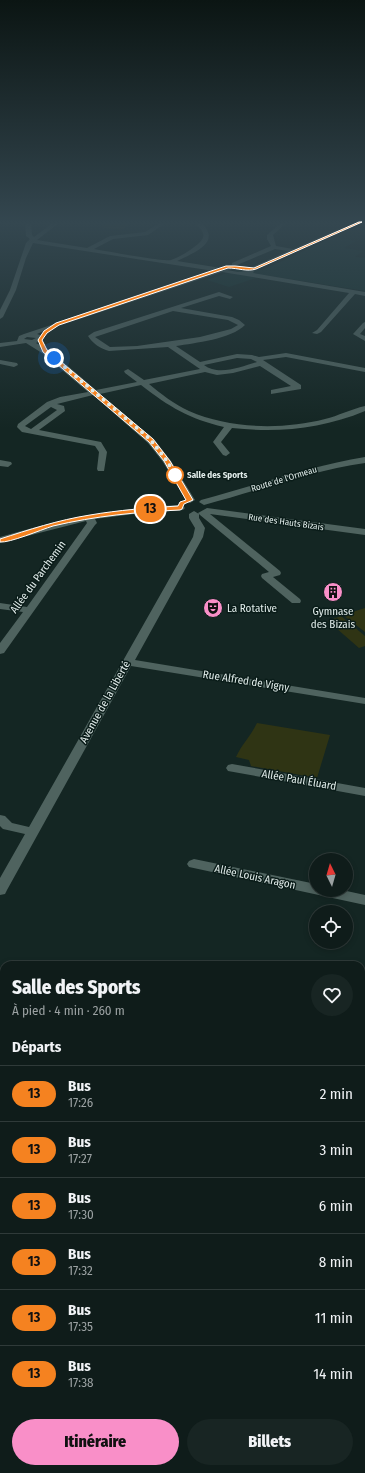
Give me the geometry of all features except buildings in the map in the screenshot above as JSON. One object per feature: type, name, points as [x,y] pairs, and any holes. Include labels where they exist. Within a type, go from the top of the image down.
[{"type":"street","points":[[0,315],[13,291]]},
{"type":"street","points":[[25,339],[58,324],[159,291]]},
{"type":"street","points":[[347,291],[365,294]]},
{"type":"street","points":[[315,333],[319,331],[354,292]]},
{"type":"street","points":[[173,309],[230,318],[242,325],[231,332],[170,345],[109,349],[94,340],[91,336],[96,333],[219,294],[230,297]]},
{"type":"street","points":[[41,339],[46,332],[58,324]]},
{"type":"street","points":[[365,324],[356,334],[365,339]]},
{"type":"street","points":[[0,344],[25,339],[36,335],[41,339],[45,351]]},
{"type":"street","points":[[25,339],[45,351],[95,392],[157,447],[190,500],[182,503],[180,508]]},
{"type":"street","points":[[170,345],[199,364],[205,370],[211,372],[219,372],[286,355],[365,370]]},
{"type":"street","points":[[199,364],[242,356],[251,356],[298,387],[274,392]]},
{"type":"street","points":[[0,362],[14,365]]},
{"type":"street","points":[[128,370],[178,408],[187,413],[204,420],[229,426],[262,428],[305,425],[332,420],[365,408]]},
{"type":"street","points":[[100,468],[103,450],[98,444],[22,429],[21,426],[50,404],[63,399],[205,370]]},
{"type":"street","points":[[33,431],[61,411],[60,408],[50,404]]},
{"type":"street","points":[[226,453],[217,442],[229,426]]},
{"type":"street","name":"Route de l'Ormeau","points":[[190,500],[202,510],[254,489],[333,465],[365,460]]},
{"type":"street","points":[[1,539],[50,525],[89,517],[141,510],[180,508],[184,511],[202,510],[276,573],[266,576],[296,601]]},
{"type":"street","name":"Rue des Hauts Bizais","points":[[202,510],[365,532]]},
{"type":"street","name":"Avenue de la Liberté","points":[[0,890],[198,538],[200,528],[194,518],[202,510]]},
{"type":"street","name":"Allée du Parchemin","points":[[0,651],[92,523],[89,517]]},
{"type":"street","points":[[0,606],[29,610]]},
{"type":"street","name":"Rue Alfred de Vigny","points":[[127,662],[365,701]]},
{"type":"street","name":"Allée Paul Éluard","points":[[232,768],[365,792]]},
{"type":"street","points":[[0,819],[8,826],[33,832]]},
{"type":"street","name":"Allée Louis Aragon","points":[[194,864],[309,888]]},
{"type":"street","name":"Allée Louis Aragon","points":[[351,897],[365,900]]},
{"type":"green space","points":[[365,608],[365,632],[343,615]]},
{"type":"green space","points":[[341,616],[365,636],[365,646],[359,648],[328,621]]},
{"type":"green space","points":[[257,723],[330,735],[317,778],[251,766],[249,760],[236,757]]},
{"type":"bus line","name":"13","points":[[0,540],[50,525],[89,517],[158,508],[180,508],[182,503],[190,500],[157,447],[95,392],[45,351],[40,340],[46,332],[58,324],[159,291]]},
{"type":"place","name":"Salle des Sports","points":[[175,475]]},
{"type":"place","name":"Gymnase des Bizais","points":[[333,592]]},
{"type":"place","name":"La Rotative","points":[[213,608]]},
{"type":"route","points":[[54,358],[150,439],[167,461],[175,475]]}]
